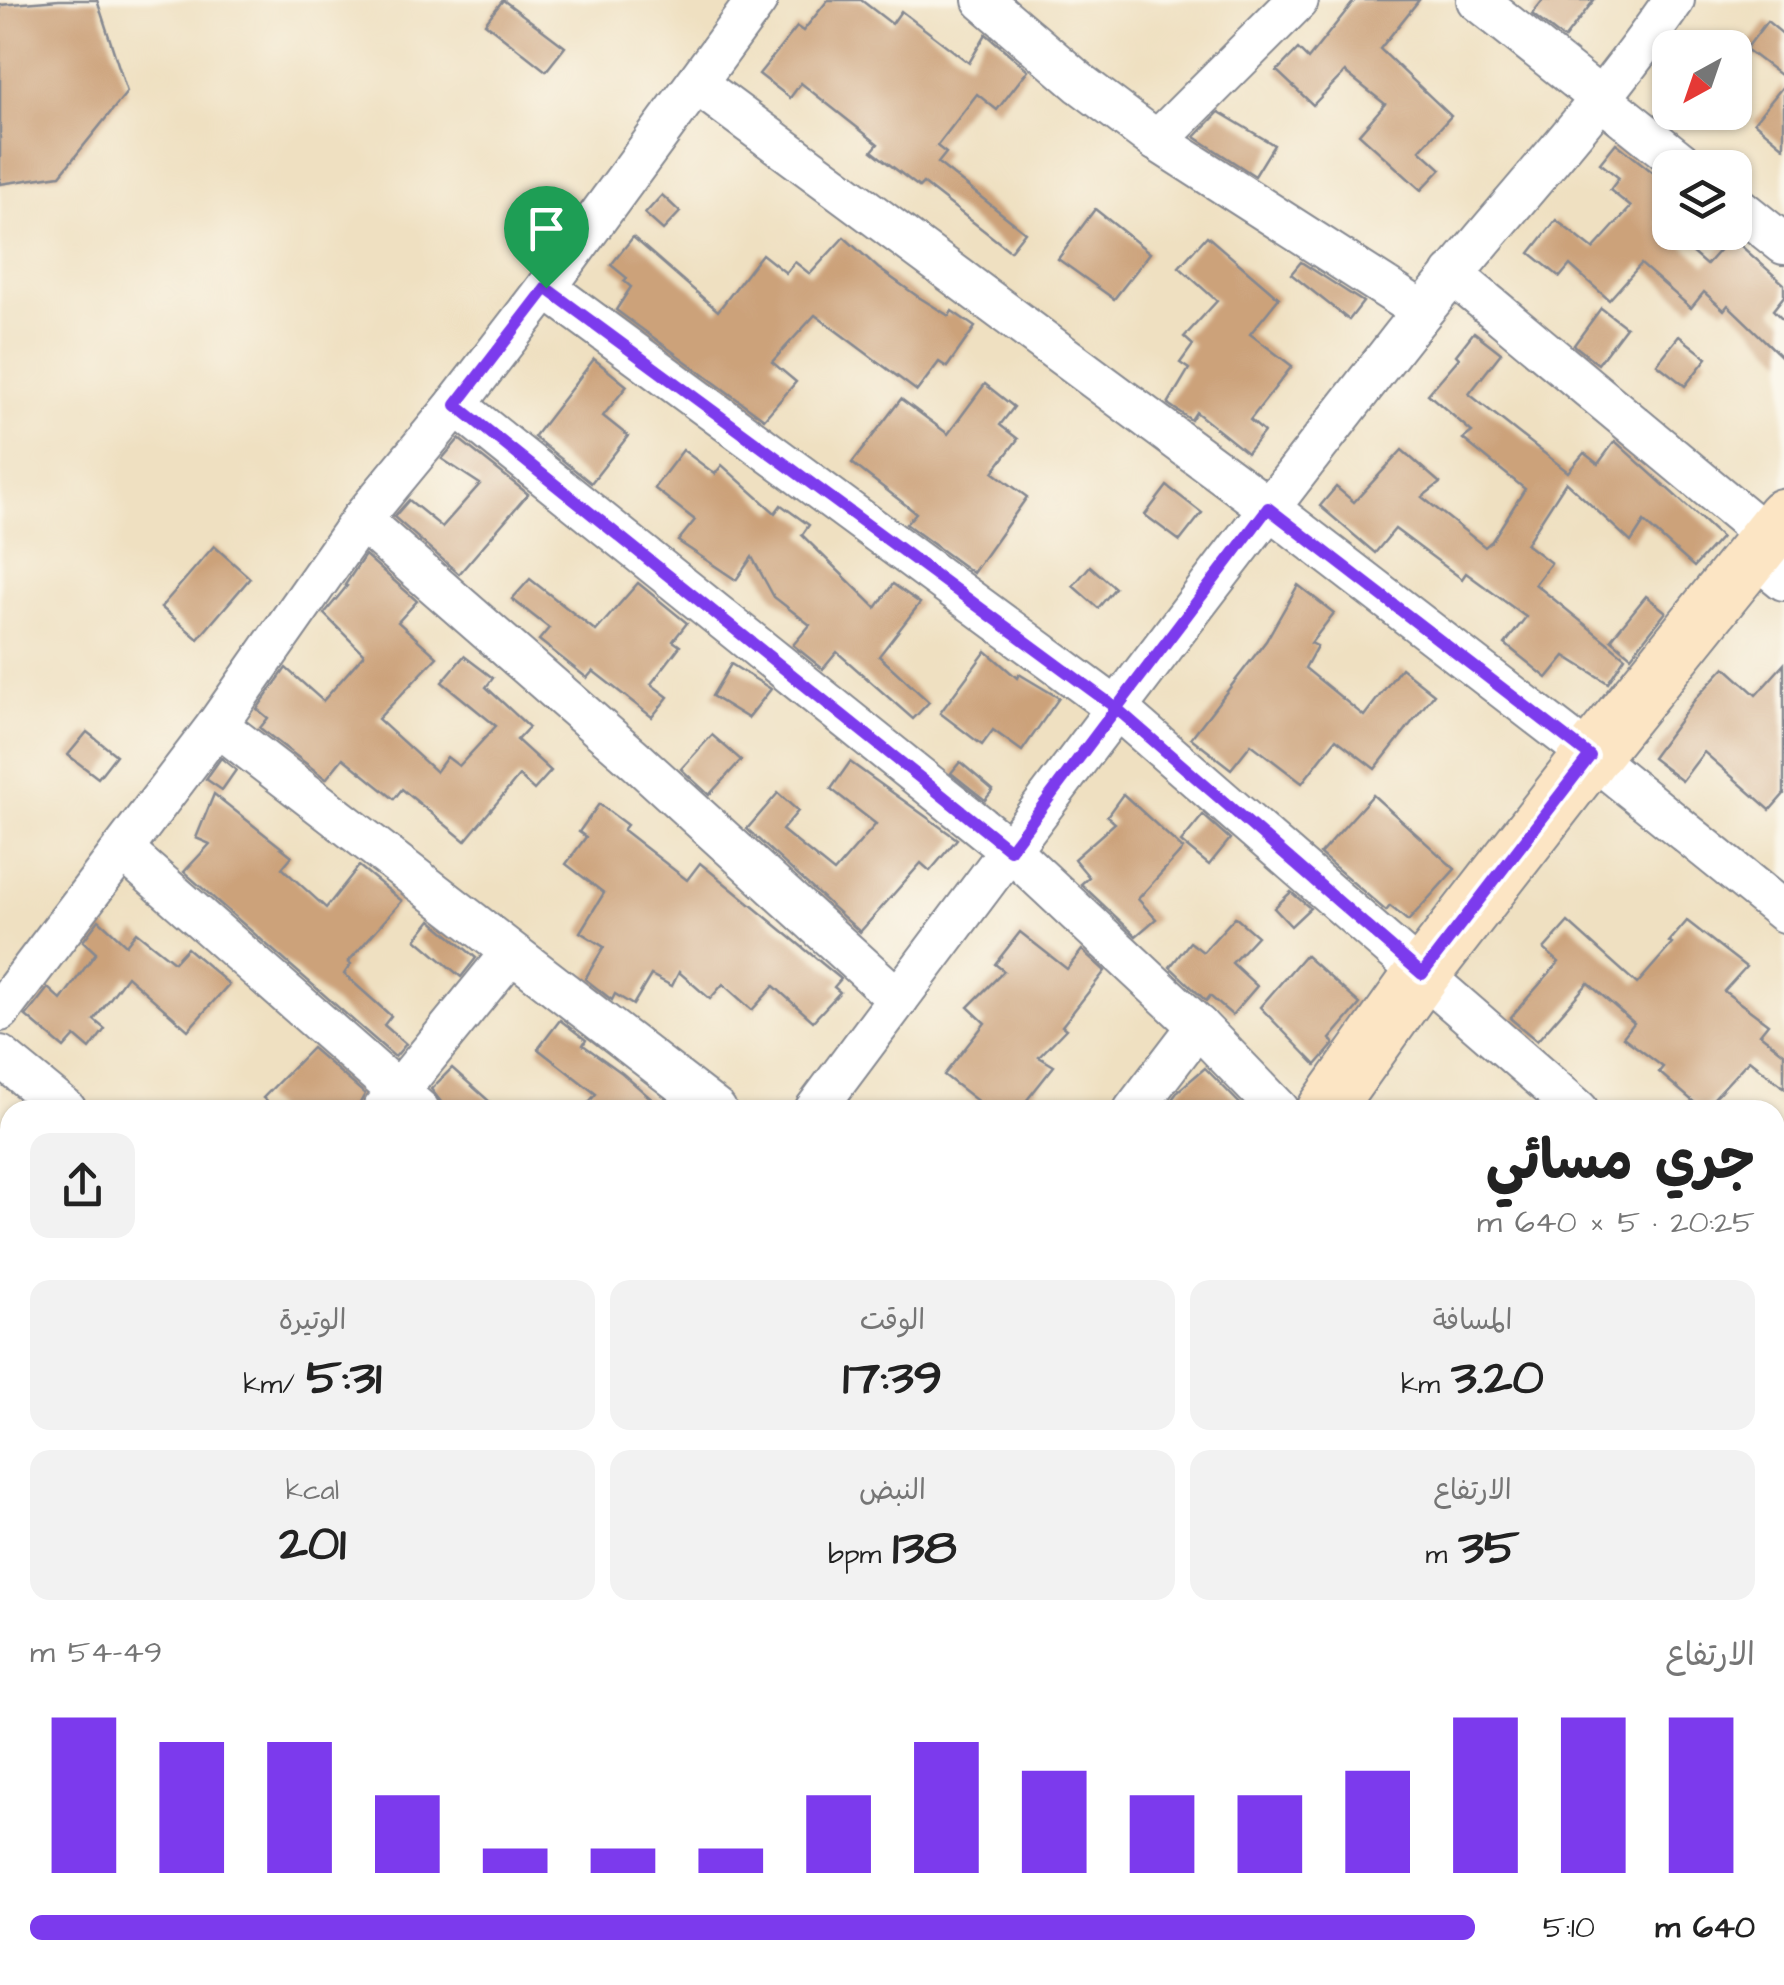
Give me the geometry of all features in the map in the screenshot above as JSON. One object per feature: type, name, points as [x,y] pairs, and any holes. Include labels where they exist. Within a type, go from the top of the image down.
[{"type":"main road","points":[[1332,1100],[1422,974],[1590,756],[1772,547]]},
{"type":"street","points":[[0,1011],[217,725],[362,520],[546,288],[757,0]]},
{"type":"street","points":[[984,0],[1080,84],[1157,140],[1422,311]]},
{"type":"street","points":[[1157,140],[1298,0]]},
{"type":"street","points":[[1477,0],[1665,150]]},
{"type":"street","points":[[822,1100],[1268,508],[1452,274],[1602,100],[1674,0]]},
{"type":"street","points":[[696,84],[1268,508],[1590,756],[1784,912]]},
{"type":"street","points":[[1752,219],[1784,244]]},
{"type":"street","points":[[1452,274],[1772,547]]},
{"type":"street","points":[[546,288],[1116,708],[1567,1100]]},
{"type":"street","points":[[456,405],[1010,850],[1198,1026],[1270,1100]]},
{"type":"street","points":[[362,520],[638,762],[898,999]]},
{"type":"street","points":[[217,725],[703,1100]]},
{"type":"street","points":[[124,851],[396,1100]]},
{"type":"street","points":[[403,1100],[510,954]]},
{"type":"street","points":[[1142,1100],[1198,1026]]},
{"type":"street","points":[[0,1056],[54,1100]]},
{"type":"building","points":[[97,0],[127,92],[60,175],[0,184],[0,5]]},
{"type":"building","points":[[503,0],[565,47],[546,71],[485,23]]},
{"type":"building","points":[[828,0],[861,0],[892,24],[901,11],[969,63],[986,34],[1028,70],[997,110],[977,94],[937,146],[946,153],[938,163],[1025,232],[1010,251],[923,183],[919,187],[872,151],[878,144],[801,83],[790,98],[759,74],[797,27],[803,31]]},
{"type":"building","points":[[1355,0],[1419,0],[1380,49],[1451,116],[1420,150],[1441,169],[1421,190],[1359,134],[1385,104],[1345,72],[1313,105],[1277,71],[1298,49],[1308,59]]},
{"type":"building","points":[[1543,0],[1594,0],[1564,39],[1532,14]]},
{"type":"building","points":[[1767,21],[1784,35],[1784,78],[1752,54],[1752,41]]},
{"type":"building","points":[[1784,85],[1784,147],[1754,122]]},
{"type":"building","points":[[1219,112],[1274,145],[1255,176],[1195,137]]},
{"type":"building","points":[[1616,143],[1652,172],[1652,250],[1689,250],[1706,265],[1719,250],[1746,250],[1784,284],[1784,296],[1773,310],[1784,321],[1784,359],[1728,305],[1724,310],[1704,292],[1691,308],[1641,264],[1609,300],[1570,265],[1560,277],[1530,253],[1556,220],[1593,249],[1631,207],[1610,190],[1619,178],[1600,163]]},
{"type":"building","points":[[662,195],[680,212],[663,230],[645,214]]},
{"type":"building","points":[[1095,209],[1150,253],[1114,299],[1058,259]]},
{"type":"building","points":[[1207,236],[1279,298],[1250,334],[1292,366],[1250,420],[1264,432],[1247,453],[1196,412],[1191,420],[1168,404],[1189,369],[1180,363],[1193,345],[1184,337],[1217,301],[1179,267]]},
{"type":"building","points":[[633,237],[718,311],[762,254],[786,273],[795,262],[810,274],[844,237],[917,296],[949,316],[952,311],[975,327],[947,367],[939,362],[917,391],[815,315],[772,362],[796,382],[764,419],[616,310],[631,287],[624,281],[627,278],[611,265]]},
{"type":"building","points":[[1301,262],[1363,302],[1349,320],[1291,274]]},
{"type":"building","points":[[1601,308],[1626,327],[1598,364],[1574,345]]},
{"type":"building","points":[[1474,332],[1501,353],[1469,394],[1568,472],[1584,453],[1598,464],[1615,441],[1721,537],[1694,567],[1644,522],[1631,542],[1566,482],[1526,544],[1551,563],[1535,584],[1625,657],[1608,683],[1565,656],[1547,678],[1505,644],[1526,617],[1466,573],[1462,579],[1395,529],[1375,553],[1320,506],[1336,487],[1354,502],[1402,450],[1440,483],[1422,497],[1485,547],[1492,541],[1525,489],[1463,439],[1472,432],[1428,394],[1459,358],[1456,355]]},
{"type":"building","points":[[1679,336],[1707,358],[1685,386],[1657,364]]},
{"type":"building","points":[[594,359],[627,386],[603,416],[628,436],[591,483],[534,437]]},
{"type":"building","points":[[985,384],[1014,407],[1000,425],[1018,439],[993,472],[1027,497],[973,573],[906,524],[916,513],[852,463],[901,399],[948,434]]},
{"type":"building","points":[[459,439],[528,494],[459,574],[394,517],[409,500],[442,527],[480,484],[442,459]]},
{"type":"building","points":[[683,450],[715,474],[722,465],[775,513],[781,505],[809,525],[802,535],[876,608],[893,584],[920,603],[879,656],[929,702],[913,719],[837,652],[823,669],[793,645],[810,625],[774,597],[752,557],[736,580],[678,541],[695,520],[654,488]]},
{"type":"building","points":[[1167,486],[1202,513],[1180,541],[1145,515]]},
{"type":"building","points":[[214,546],[250,578],[198,639],[161,607]]},
{"type":"building","points":[[365,555],[417,601],[398,622],[437,657],[378,719],[436,772],[447,757],[459,766],[496,726],[442,682],[464,656],[493,678],[486,687],[529,727],[517,740],[551,771],[534,790],[519,776],[465,841],[402,789],[394,799],[343,758],[326,779],[260,728],[268,718],[257,709],[286,668],[323,701],[364,654],[324,614]]},
{"type":"building","points":[[1090,566],[1115,588],[1098,608],[1073,586]]},
{"type":"building","points":[[530,579],[596,631],[638,583],[687,623],[673,641],[680,646],[651,684],[668,697],[652,717],[593,671],[587,678],[539,640],[549,628],[512,599]]},
{"type":"building","points":[[1298,585],[1334,613],[1311,643],[1317,646],[1305,668],[1364,716],[1401,668],[1434,694],[1375,769],[1336,739],[1302,783],[1251,744],[1231,769],[1191,738],[1266,641]]},
{"type":"building","points":[[1646,596],[1666,612],[1631,656],[1611,639]]},
{"type":"building","points":[[986,651],[1017,678],[1019,674],[1059,698],[1022,751],[993,730],[982,745],[940,713]]},
{"type":"building","points":[[731,664],[771,689],[748,718],[712,696]]},
{"type":"building","points":[[1784,664],[1784,794],[1770,810],[1704,752],[1682,781],[1652,758],[1696,698],[1725,667],[1756,695]]},
{"type":"building","points":[[87,732],[116,755],[98,778],[68,755]]},
{"type":"building","points":[[712,735],[741,760],[709,795],[681,769]]},
{"type":"building","points":[[221,758],[236,770],[222,790],[206,779]]},
{"type":"building","points":[[850,762],[957,839],[930,871],[921,863],[860,932],[747,829],[778,793],[798,811],[782,830],[834,872],[876,824],[831,789]]},
{"type":"building","points":[[960,762],[993,790],[985,800],[951,773]]},
{"type":"building","points":[[214,794],[292,856],[282,868],[326,908],[359,866],[402,901],[348,962],[351,964],[344,974],[391,1016],[384,1025],[406,1044],[395,1057],[184,872],[210,844],[196,838]]},
{"type":"building","points":[[1123,794],[1183,849],[1138,899],[1156,919],[1136,936],[1081,884],[1089,877],[1074,859],[1115,823],[1107,816]]},
{"type":"building","points":[[1373,795],[1455,869],[1408,921],[1390,906],[1386,911],[1320,854]]},
{"type":"building","points":[[599,804],[627,825],[623,830],[687,880],[700,863],[841,979],[834,987],[840,992],[813,1021],[774,986],[752,1010],[723,984],[710,999],[679,972],[672,986],[651,975],[633,1005],[615,994],[612,1000],[585,979],[604,947],[580,932],[604,893],[566,864],[586,837],[579,832]]},
{"type":"building","points":[[1203,815],[1230,839],[1209,865],[1181,842]]},
{"type":"building","points":[[1291,892],[1310,908],[1291,926],[1274,908]]},
{"type":"building","points":[[1235,917],[1257,936],[1232,963],[1257,986],[1232,1015],[1210,996],[1206,1001],[1170,967],[1190,942],[1203,952]]},
{"type":"building","points":[[99,920],[126,945],[136,932],[174,962],[187,948],[229,984],[188,1030],[127,976],[94,1020],[105,1029],[90,1049],[75,1036],[64,1048],[26,1016],[48,988],[61,1000],[96,953],[83,941]]},
{"type":"building","points":[[431,920],[476,958],[461,977],[416,939]]},
{"type":"building","points":[[1687,921],[1746,967],[1724,991],[1768,1024],[1760,1034],[1784,1053],[1784,1088],[1749,1060],[1712,1100],[1691,1100],[1659,1072],[1663,1067],[1623,1037],[1634,1023],[1588,983],[1537,1041],[1510,1018],[1559,962],[1544,949],[1568,922],[1637,984],[1672,944],[1669,942]]},
{"type":"building","points":[[1020,932],[1067,969],[1082,950],[1105,971],[1062,1026],[1066,1029],[1039,1057],[1054,1066],[1027,1100],[976,1100],[944,1075],[985,1023],[968,1007],[1004,971],[995,964]]},
{"type":"building","points":[[1305,955],[1360,1004],[1330,1039],[1334,1044],[1316,1065],[1260,1007]]},
{"type":"building","points":[[560,1020],[586,1040],[583,1045],[653,1100],[591,1100],[596,1094],[538,1049]]},
{"type":"building","points":[[312,1048],[365,1094],[362,1100],[263,1098]]},
{"type":"building","points":[[452,1068],[488,1100],[439,1100],[431,1089]]},
{"type":"building","points":[[1205,1068],[1236,1100],[1172,1100]]},
{"type":"route","points":[[546,288],[456,405],[1010,850],[1116,708],[1268,508],[1590,756],[1422,974],[1116,708],[546,288]]}]
